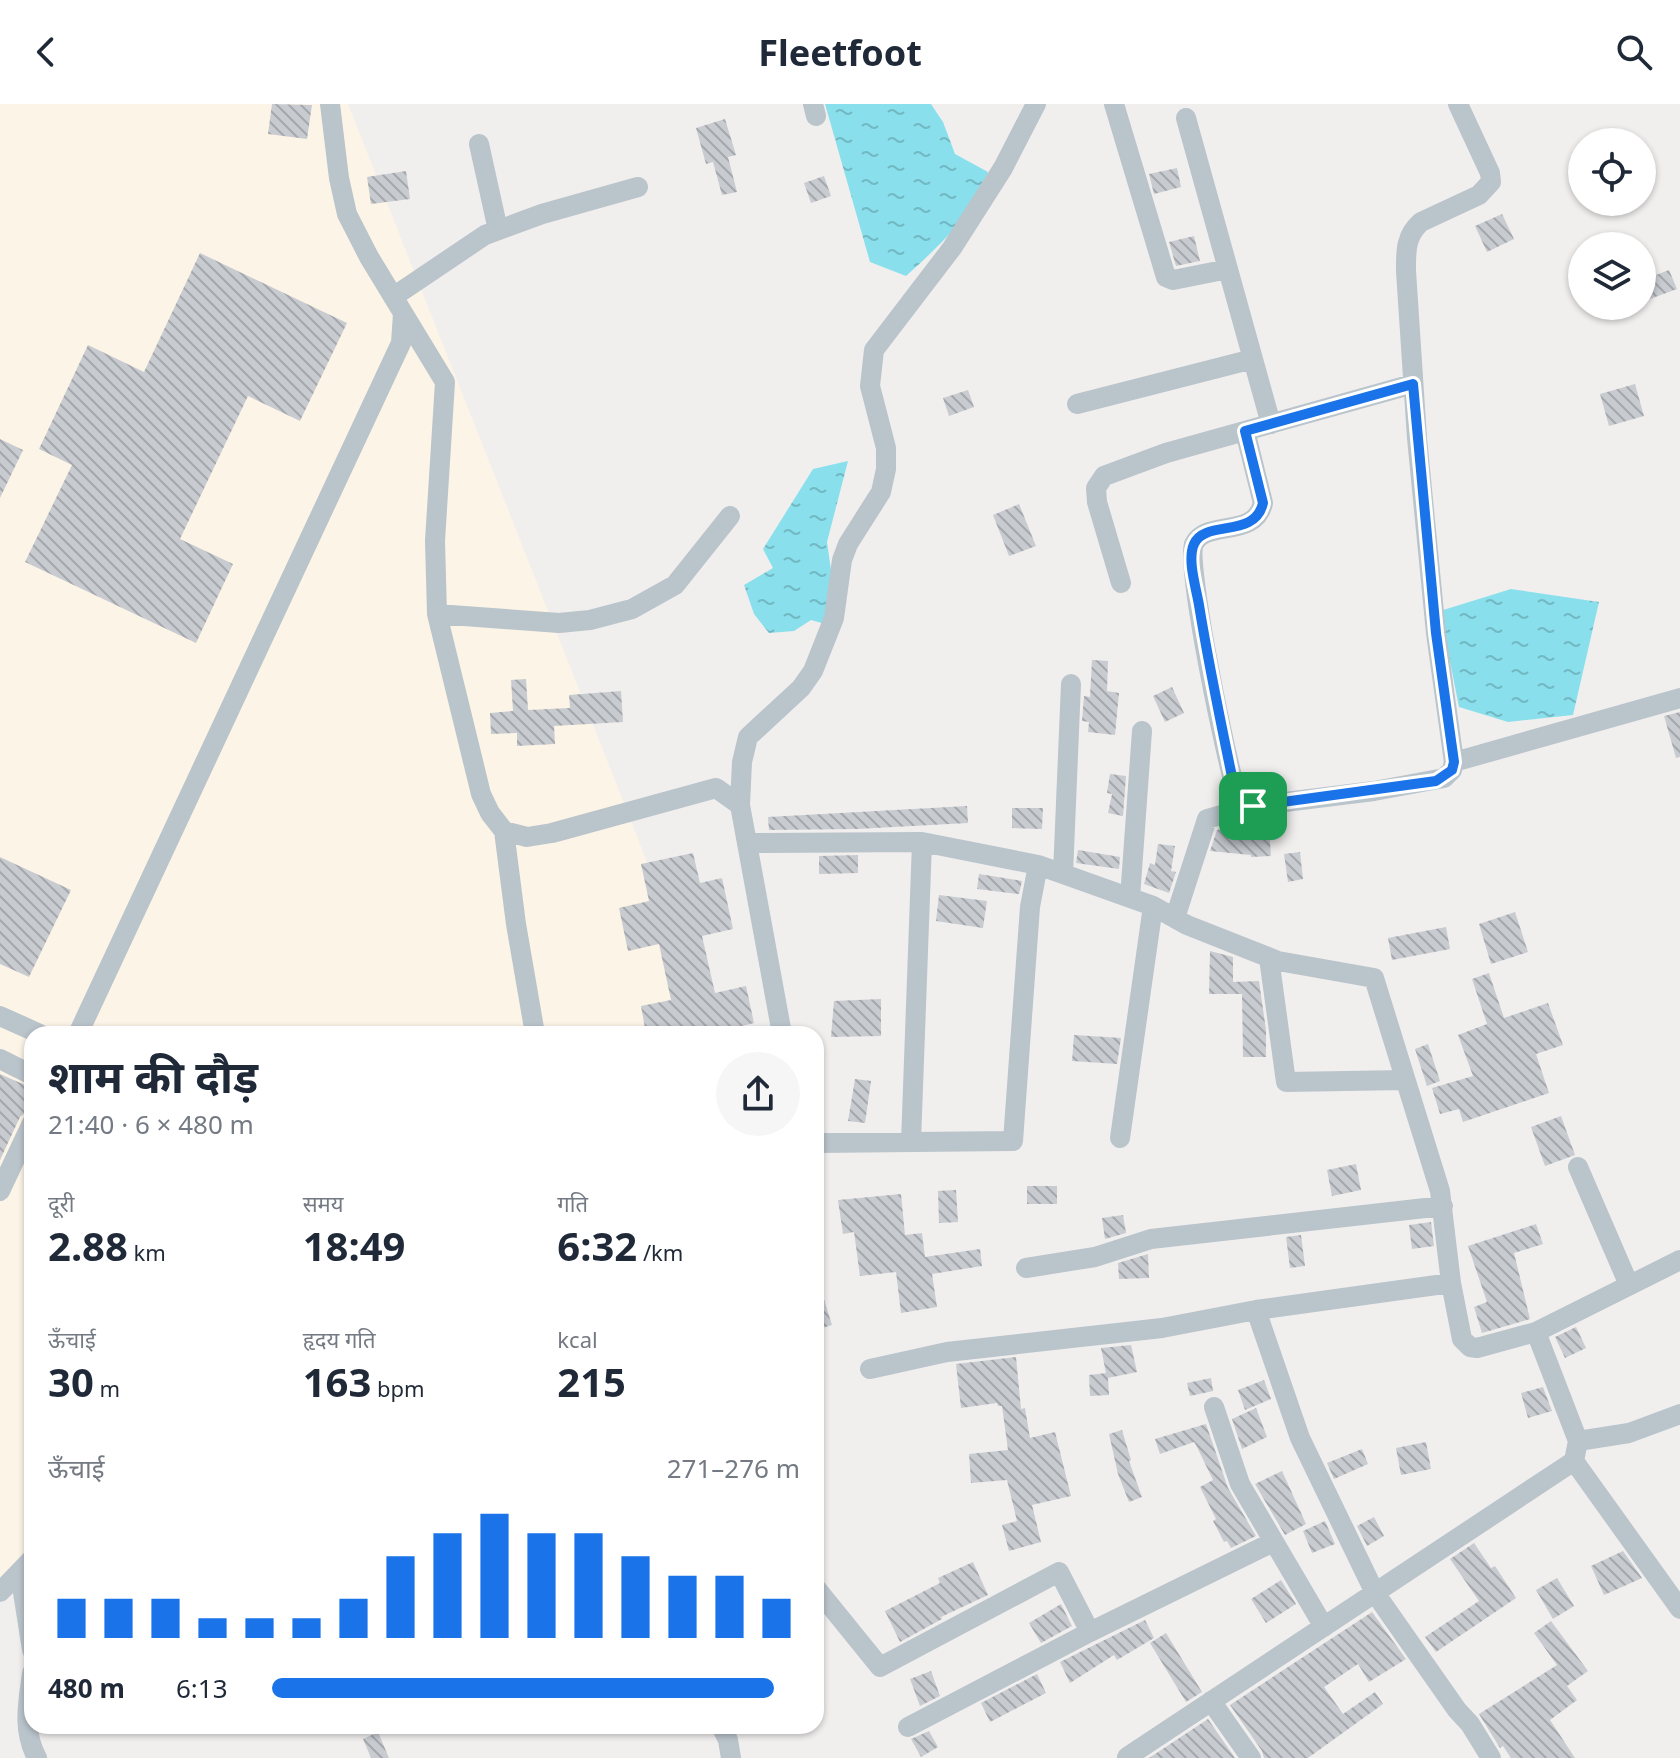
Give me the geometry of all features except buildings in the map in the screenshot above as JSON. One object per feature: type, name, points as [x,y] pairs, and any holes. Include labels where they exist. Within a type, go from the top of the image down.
[{"type":"street","points":[[330,104],[339,178],[347,214],[445,382],[435,541],[437,614],[481,794],[504,831],[534,1026]]},
{"type":"street","points":[[781,1026],[740,805],[742,762],[748,737],[801,688],[813,671],[834,618],[845,552],[881,492],[886,448],[870,386],[874,350],[952,248],[1003,168],[1036,104]]},
{"type":"street","points":[[1114,104],[1166,277],[1173,280],[1228,269]]},
{"type":"street","points":[[1175,918],[1207,819],[1253,806],[1436,781],[1452,770],[1454,762],[1436,633],[1413,384],[1406,245],[1421,222],[1479,195],[1491,182],[1490,173],[1458,104]]},
{"type":"street","points":[[1186,118],[1271,424]]},
{"type":"street","points":[[479,144],[498,230]]},
{"type":"street","points":[[398,304],[475,240],[638,187]]},
{"type":"street","points":[[82,1026],[401,343],[398,304]]},
{"type":"street","points":[[1077,404],[1253,359]]},
{"type":"street","points":[[1121,583],[1097,502],[1096,488],[1104,476],[1166,453],[1413,384]]},
{"type":"street","points":[[1245,431],[1263,503],[1261,511],[1248,523],[1197,539],[1192,558],[1213,690],[1235,791],[1239,801],[1253,806]]},
{"type":"street","points":[[437,614],[559,623],[590,620],[632,609],[675,585],[730,516]]},
{"type":"street","points":[[1063,874],[1071,684]]},
{"type":"street","points":[[1454,762],[1680,698]]},
{"type":"street","points":[[1130,898],[1142,731]]},
{"type":"street","points":[[504,831],[527,837],[552,833],[716,788],[740,805]]},
{"type":"street","points":[[748,843],[922,842],[1038,865],[1153,906],[1269,958],[1374,978],[1443,1206],[1451,1283],[1462,1339],[1470,1347],[1477,1348],[1536,1332],[1680,1260]]},
{"type":"street","points":[[911,1142],[922,842]]},
{"type":"street","points":[[824,1143],[1013,1141],[1030,907],[1038,865]]},
{"type":"street","points":[[1120,1138],[1153,906]]},
{"type":"street","points":[[1269,958],[1286,1082],[1405,1080]]},
{"type":"street","points":[[0,1016],[24,1027]]},
{"type":"street","points":[[0,1059],[24,1071]]},
{"type":"street","points":[[0,1191],[24,1140]]},
{"type":"street","points":[[1578,1167],[1629,1285]]},
{"type":"street","points":[[1026,1268],[1095,1257],[1151,1239],[1443,1206]]},
{"type":"street","points":[[870,1369],[947,1352],[1162,1328],[1256,1310],[1451,1283]]},
{"type":"street","points":[[1256,1310],[1300,1438],[1375,1593],[1491,1758]]},
{"type":"street","points":[[1536,1332],[1576,1451],[1680,1609]]},
{"type":"street","points":[[1214,1407],[1240,1484],[1324,1627]]},
{"type":"street","points":[[1127,1757],[1375,1593],[1576,1451],[1680,1414]]},
{"type":"street","points":[[908,1727],[1090,1632],[1273,1542]]},
{"type":"street","points":[[0,1592],[24,1568]]},
{"type":"street","points":[[824,1598],[880,1667],[1059,1572],[1090,1632]]},
{"type":"street","points":[[1211,1701],[1251,1758]]},
{"type":"street","points":[[28,1734],[37,1758]]},
{"type":"street","points":[[725,1734],[731,1758]]},
{"type":"shaded area","points":[[0,104],[348,104],[712,1026],[24,1026],[24,1580],[0,1588]]},
{"type":"water","points":[[825,104],[931,104],[943,122],[955,154],[988,172],[964,216],[906,276],[870,262]]},
{"type":"water","points":[[848,461],[827,542],[833,584],[825,624],[811,620],[794,631],[769,633],[754,614],[744,585],[773,568],[763,549],[813,469]]},
{"type":"water","points":[[1511,589],[1599,602],[1573,715],[1508,722],[1459,707],[1440,611]]},
{"type":"route","points":[[1413,384],[1436,633],[1454,762],[1452,770],[1436,781],[1253,806],[1239,801],[1235,791],[1213,690],[1194,574],[1193,547],[1197,539],[1206,534],[1248,523],[1261,511],[1263,503],[1245,431],[1413,384]]}]
